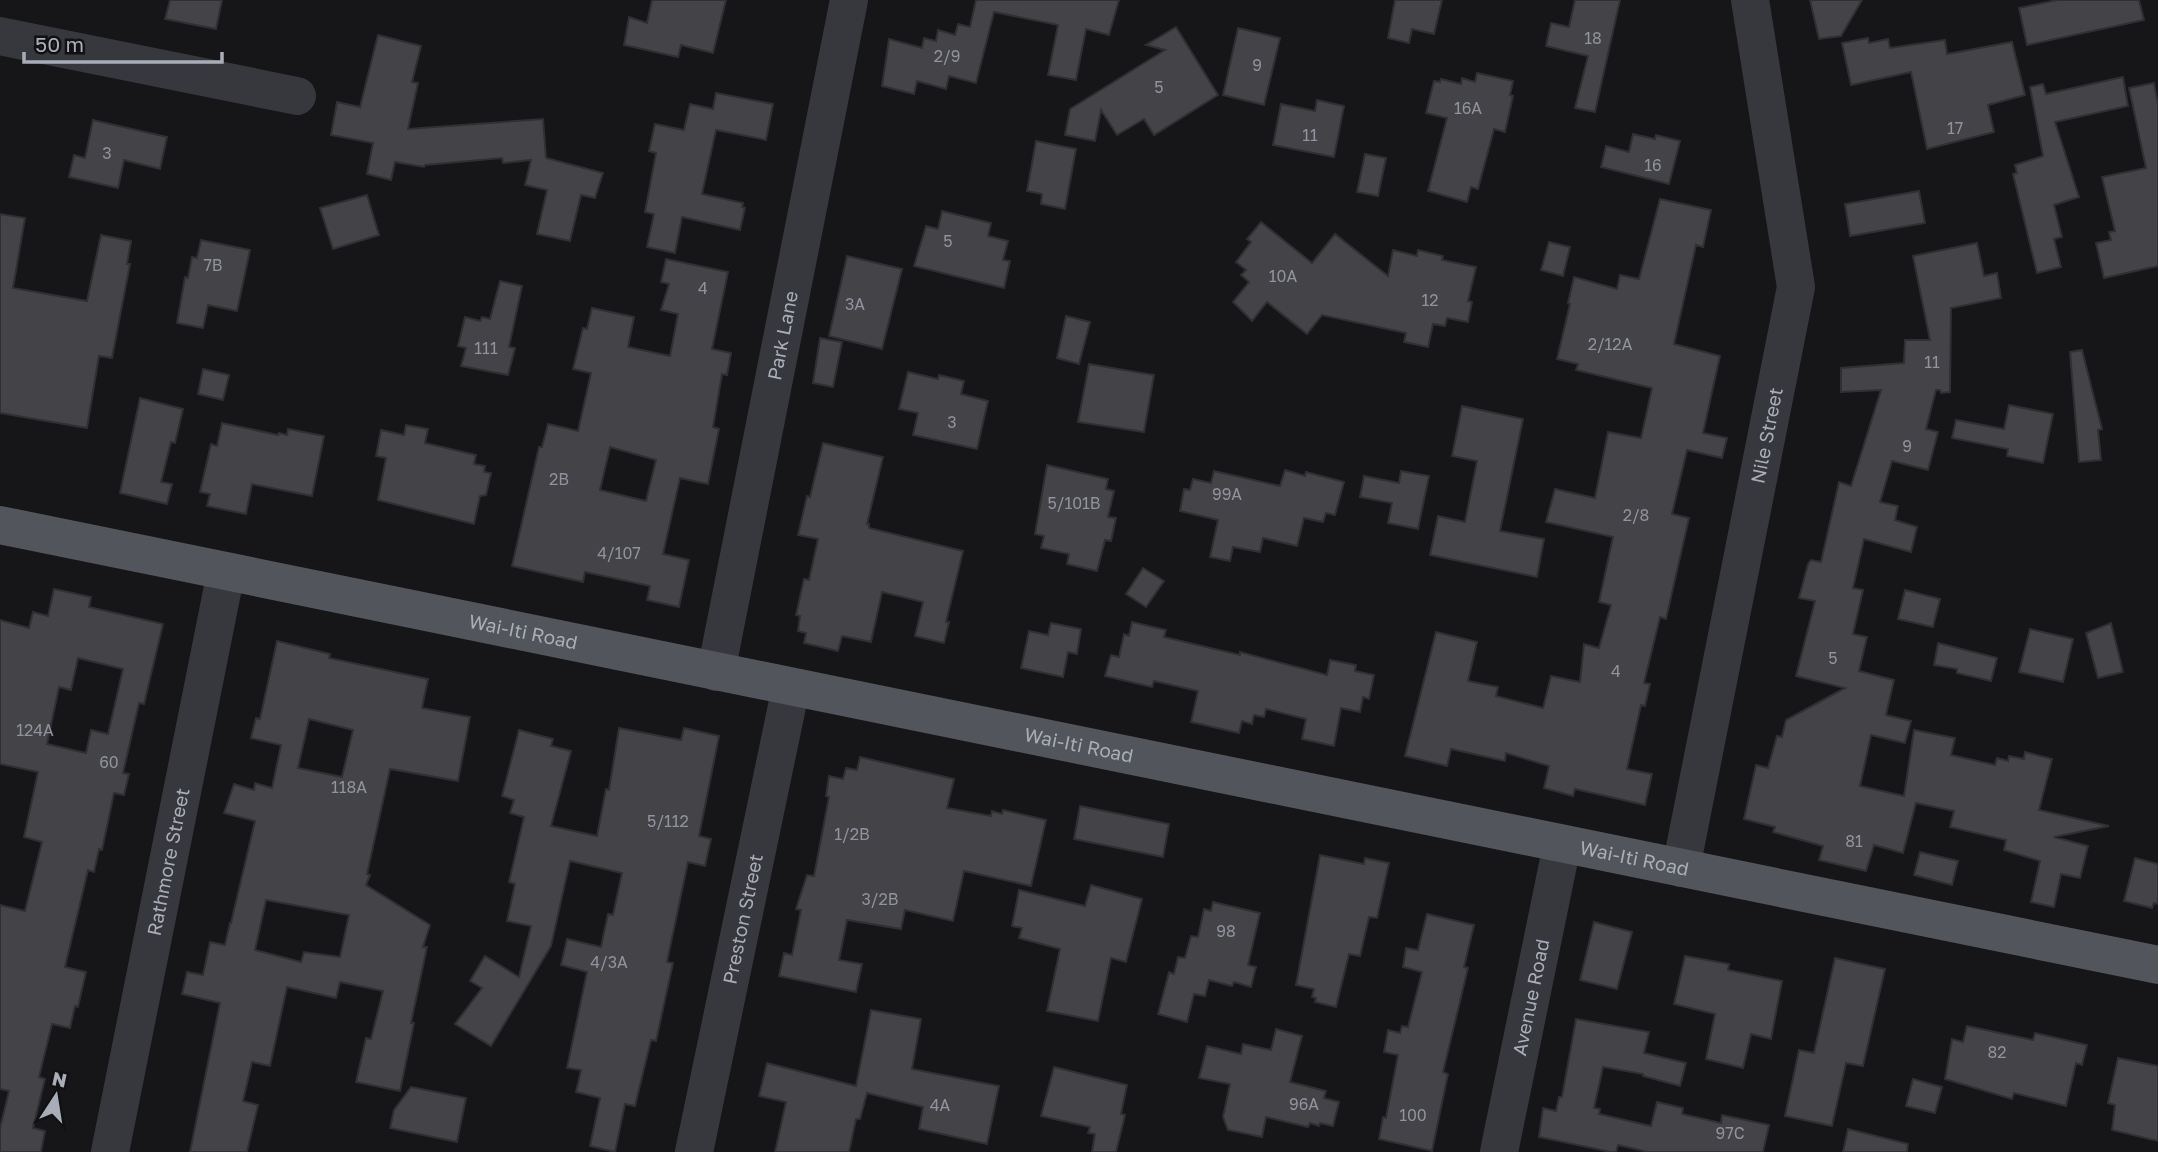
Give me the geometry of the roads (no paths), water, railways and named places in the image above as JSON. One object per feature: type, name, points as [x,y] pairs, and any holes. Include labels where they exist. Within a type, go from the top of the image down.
[{"type":"main road","name":"Wai-Iti Road","points":[[0,525],[2158,965]]},
{"type":"street","name":"Park Lane","points":[[716,672],[849,0]]},
{"type":"street","name":"Nile Street","points":[[1681,868],[1796,287],[1750,0]]},
{"type":"street","points":[[0,36],[297,96]]},
{"type":"street","name":"Rathmore Street","points":[[110,1152],[226,572]]},
{"type":"street","name":"Preston Street","points":[[694,1152],[791,687]]},
{"type":"street","name":"Avenue Road","points":[[1499,1152],[1562,845]]}]
